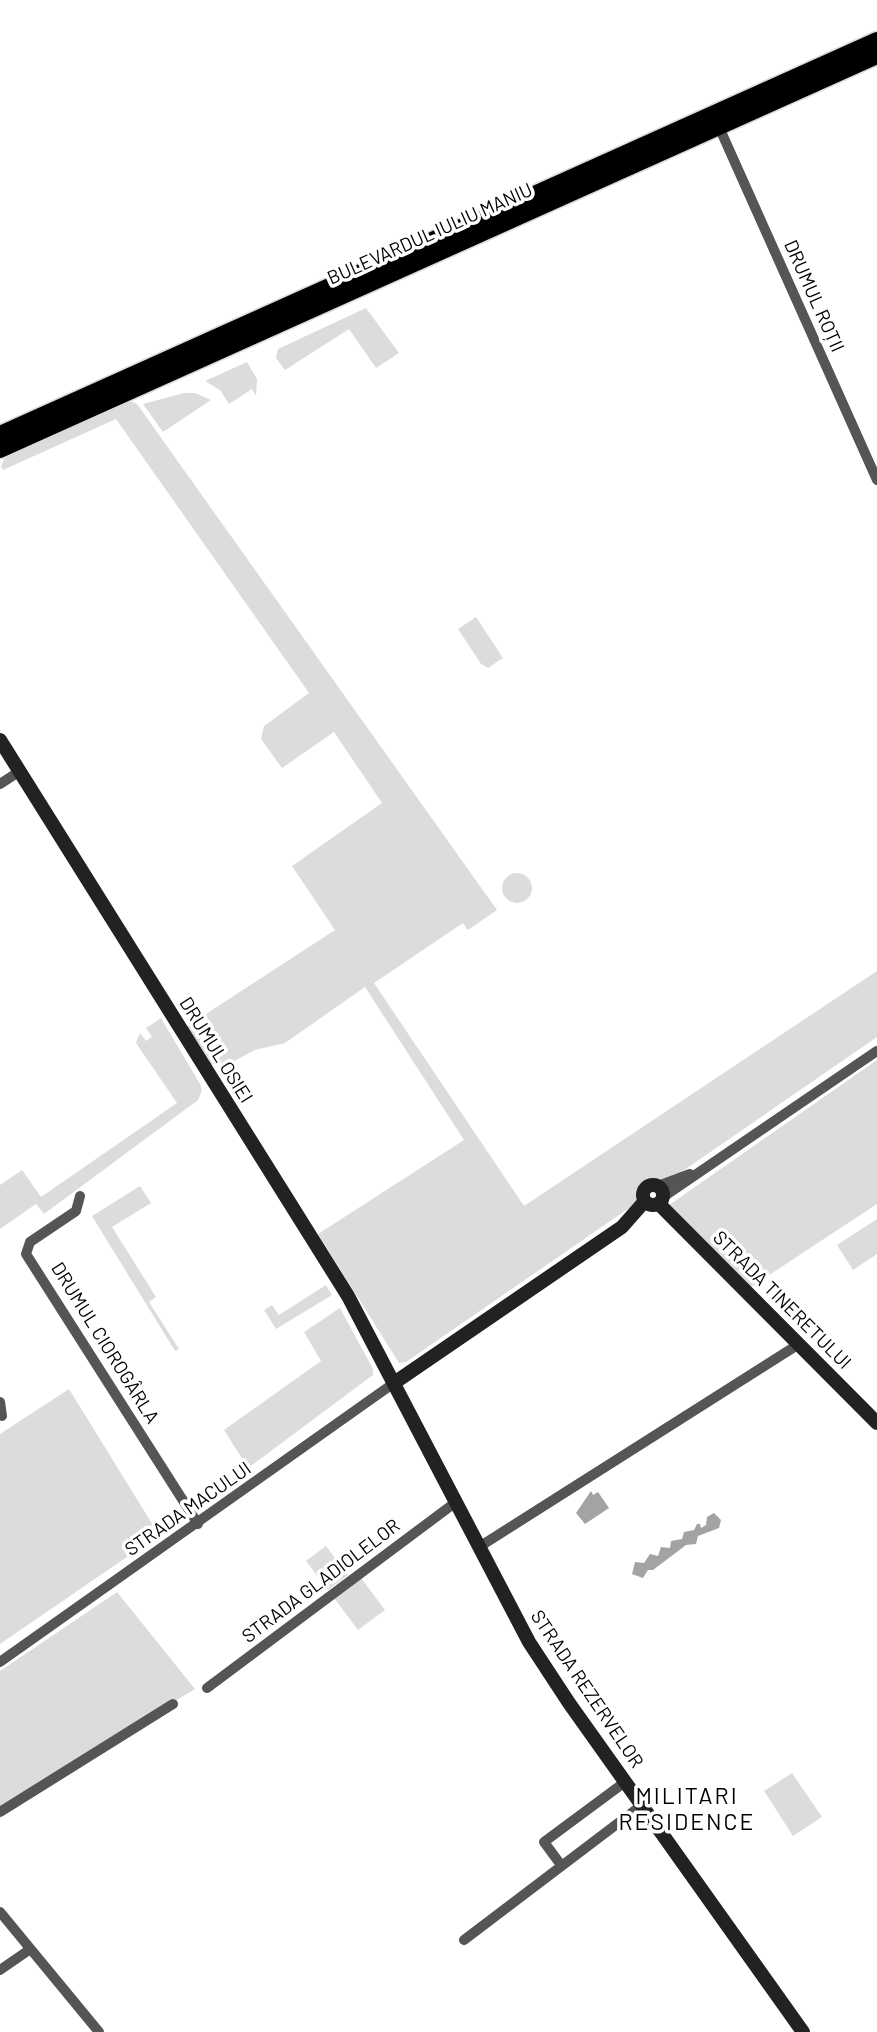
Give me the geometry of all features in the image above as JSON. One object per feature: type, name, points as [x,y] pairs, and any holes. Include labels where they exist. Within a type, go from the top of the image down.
[{"type":"main road","name":"BULEVARDUL IULIU MANIU","points":[[0,450],[454,230],[877,40]]},
{"type":"main road","name":"BULEVARDUL IULIU MANIU","points":[[0,434],[437,253],[877,56]]},
{"type":"main road","points":[[437,253],[454,230]]},
{"type":"street","name":"DRUMUL ROȚII","points":[[719,127],[877,480]]},
{"type":"street","name":"DRUMUL OSIEI","points":[[0,740],[348,1296],[394,1383]]},
{"type":"street","points":[[0,784],[20,771]]},
{"type":"street","points":[[394,1383],[622,1227],[656,1197],[715,1163],[877,1051]]},
{"type":"street","name":"DRUMUL CIOROGÂRLA","points":[[79,1196],[75,1211],[30,1242],[26,1254],[198,1524]]},
{"type":"street","name":"STRADA TINERETULUI","points":[[656,1197],[877,1423]]},
{"type":"street","points":[[479,1547],[799,1344]]},
{"type":"street","points":[[378,1394],[385,1381],[386,1367]]},
{"type":"street","name":"STRADA MACULUI","points":[[0,1662],[394,1383]]},
{"type":"street","name":"STRADA REZERVELOR","points":[[394,1383],[528,1642],[803,2032]]},
{"type":"street","points":[[0,1402],[2,1416]]},
{"type":"street","name":"STRADA GLADIOLELOR","points":[[207,1688],[456,1502]]},
{"type":"street","points":[[0,1812],[173,1704]]},
{"type":"street","points":[[561,1865],[544,1842],[625,1782]]},
{"type":"street","points":[[464,1940],[642,1805]]},
{"type":"street","points":[[0,1912],[99,2032]]},
{"type":"street","points":[[0,1970],[29,1950]]},
{"type":"shaded area","points":[[366,308],[399,353],[376,368],[349,329],[285,370],[276,358],[278,349]]},
{"type":"shaded area","points":[[247,362],[257,379],[256,396],[252,389],[229,404],[220,390],[205,381]]},
{"type":"shaded area","points":[[184,393],[195,393],[211,400],[163,432],[143,404]]},
{"type":"shaded area","points":[[127,400],[137,404],[497,910],[468,930],[463,923],[374,983],[524,1206],[877,971],[877,1037],[406,1362],[399,1363],[318,1234],[464,1140],[365,987],[285,1043],[255,1050],[223,1067],[210,1064],[186,1027],[335,930],[292,866],[382,803],[334,732],[282,768],[261,739],[264,726],[309,693],[116,419],[3,470],[1,466],[7,454]]},
{"type":"shaded area","points":[[476,617],[503,658],[488,668],[481,664],[458,629]]},
{"type":"shaded area","points":[[517,873],[523,874],[531,882],[531,894],[523,902],[517,903],[511,902],[503,894],[502,888],[503,882],[511,874]]},
{"type":"shaded area","points":[[161,1018],[200,1084],[202,1090],[198,1100],[44,1214],[36,1204],[0,1229],[0,1185],[22,1170],[41,1197],[177,1103],[136,1043],[140,1033],[146,1041],[152,1037],[146,1028]]},
{"type":"shaded area","points":[[877,1060],[877,1204],[751,1287],[669,1205]]},
{"type":"shaded area","points":[[140,1186],[151,1203],[112,1227],[156,1297],[149,1302],[179,1349],[175,1351],[92,1216]]},
{"type":"shaded area","points":[[877,1219],[877,1254],[853,1270],[837,1245]]},
{"type":"shaded area","points":[[326,1285],[332,1295],[276,1329],[264,1310],[272,1305],[279,1315]]},
{"type":"shaded area","points":[[340,1308],[373,1369],[373,1375],[248,1468],[224,1430],[321,1361],[304,1332]]},
{"type":"shaded area","points":[[69,1389],[159,1535],[0,1644],[0,1434]]},
{"type":"shaded area","points":[[591,1491],[593,1495],[598,1492],[609,1508],[585,1524],[576,1513]]},
{"type":"shaded area","points":[[714,1513],[721,1520],[719,1528],[698,1536],[696,1544],[686,1545],[653,1570],[648,1570],[643,1578],[632,1574],[635,1562],[644,1563],[650,1554],[658,1556],[661,1547],[670,1548],[671,1541],[682,1539],[684,1532],[694,1530],[697,1524],[700,1524],[701,1528],[706,1525],[707,1517]]},
{"type":"shaded area","points":[[326,1546],[348,1575],[328,1590],[306,1561]]},
{"type":"shaded area","points":[[361,1578],[385,1610],[358,1630],[334,1598]]},
{"type":"shaded area","points":[[117,1592],[195,1689],[0,1808],[0,1671]]},
{"type":"shaded area","points":[[792,1773],[822,1817],[793,1836],[764,1791]]},
{"type":"district","name":"MILITARI RESIDENCE","points":[[687,1809]]}]
